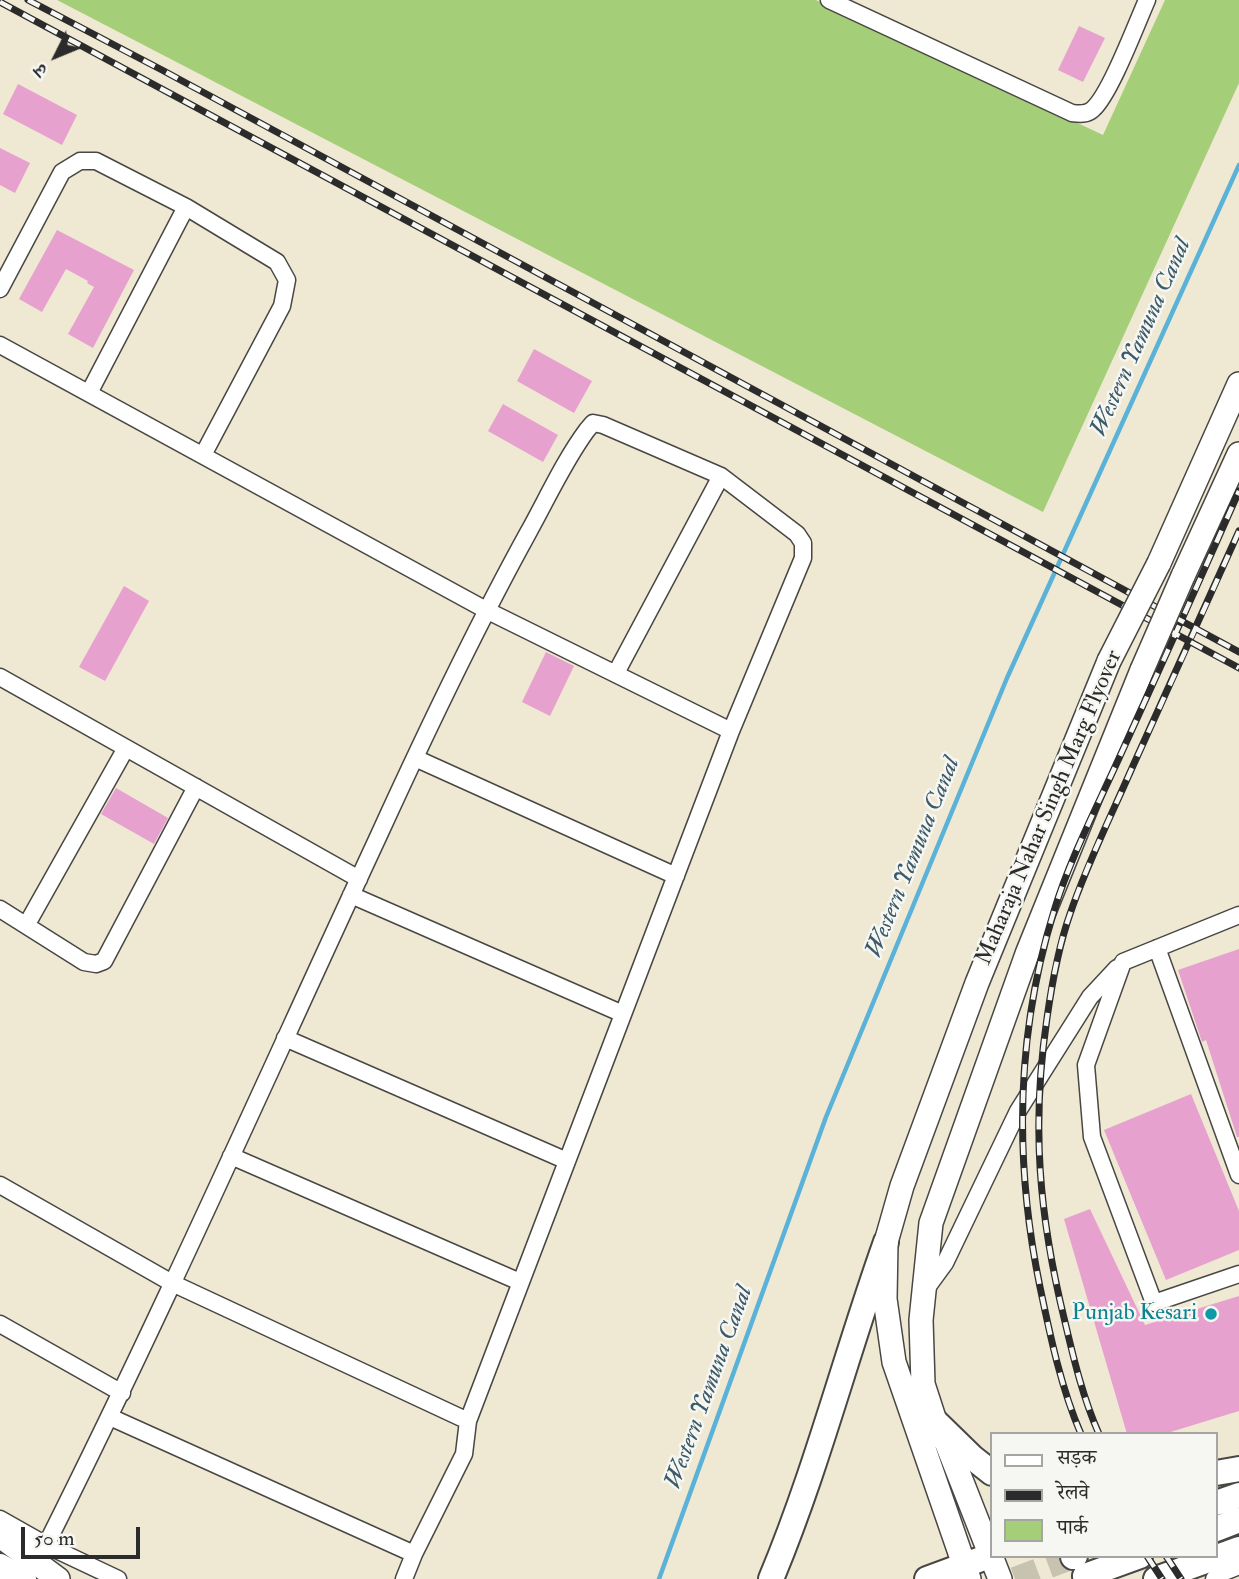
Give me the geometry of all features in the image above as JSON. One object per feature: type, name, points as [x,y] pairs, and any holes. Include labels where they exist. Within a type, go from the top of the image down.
[{"type":"main road","name":"Maharaja Nahar Singh Marg Flyover","points":[[967,1572],[894,1362],[886,1299],[886,1242],[902,1186],[977,983],[1109,661],[1159,563],[1239,384]]},
{"type":"main road","name":"Maharaja Nahar Singh Marg Flyover","points":[[990,1550],[923,1384],[921,1320],[931,1223],[1027,954],[1142,670],[1239,454]]},
{"type":"main road","points":[[771,1579],[795,1521],[858,1321],[886,1242]]},
{"type":"main road","points":[[936,1421],[990,1471]]},
{"type":"main road","points":[[1218,1473],[1239,1469]]},
{"type":"main road","points":[[1218,1502],[1239,1495]]},
{"type":"main road","points":[[1218,1527],[1239,1520]]},
{"type":"main road","points":[[0,1536],[42,1567]]},
{"type":"main road","points":[[1218,1557],[1239,1549]]},
{"type":"main road","points":[[927,1579],[967,1572],[990,1556]]},
{"type":"main road","name":"Maharaja Nahar Singh Marg Flyover","points":[[993,1558],[1000,1579]]},
{"type":"main road","points":[[1078,1563],[1122,1558]]},
{"type":"main road","points":[[1156,1579],[1214,1558]]},
{"type":"main road","points":[[0,1566],[42,1567]]},
{"type":"street","points":[[829,0],[1072,113],[1084,114],[1091,111],[1103,95],[1147,0]]},
{"type":"street","points":[[0,289],[62,172],[80,161],[96,161],[186,207],[277,262],[287,280],[282,306],[203,455]]},
{"type":"street","points":[[89,393],[186,207]]},
{"type":"street","points":[[0,365],[4,348],[486,610],[731,731]]},
{"type":"street","points":[[42,1567],[351,895],[486,610],[582,437],[593,423],[721,476],[797,534],[803,543],[803,558],[731,731],[520,1282],[468,1421],[464,1454],[414,1553],[404,1579]]},
{"type":"street","points":[[616,673],[721,476]]},
{"type":"street","points":[[0,677],[359,879]]},
{"type":"street","points":[[27,924],[126,748]]},
{"type":"street","points":[[415,758],[676,876]]},
{"type":"street","points":[[0,909],[84,962],[96,964],[104,961],[196,788]]},
{"type":"street","points":[[351,895],[623,1014]]},
{"type":"street","points":[[926,1289],[945,1263],[1018,1111],[1090,997],[1123,962],[1239,915]]},
{"type":"street","points":[[1157,948],[1239,1175]]},
{"type":"street","points":[[1123,962],[1086,1065],[1092,1137],[1154,1303],[1239,1274]]},
{"type":"street","points":[[285,1038],[567,1161]]},
{"type":"street","points":[[231,1156],[520,1282]]},
{"type":"street","points":[[0,1185],[172,1283],[468,1421]]},
{"type":"street","points":[[0,1324],[122,1393]]},
{"type":"street","points":[[110,1418],[414,1553]]},
{"type":"street","points":[[0,1520],[42,1567],[118,1579]]},
{"type":"street","points":[[1213,1579],[1239,1566]]},
{"type":"green space","points":[[57,0],[816,0],[1103,135],[1165,0],[1239,0],[1239,83],[1043,512]]},
{"type":"building","points":[[1079,26],[1105,38],[1083,82],[1058,70]]},
{"type":"building","points":[[18,84],[77,115],[62,145],[3,114]]},
{"type":"building","points":[[0,148],[30,163],[15,193],[0,185]]},
{"type":"building","points":[[57,230],[134,270],[93,348],[68,334],[94,287],[87,283],[88,281],[66,269],[42,312],[19,299]]},
{"type":"building","points":[[534,349],[592,381],[574,413],[517,381]]},
{"type":"building","points":[[503,404],[558,435],[543,462],[488,431]]},
{"type":"building","points":[[124,586],[149,601],[105,681],[79,667]]},
{"type":"building","points":[[546,652],[574,666],[550,716],[522,702]]},
{"type":"building","points":[[116,788],[168,818],[154,844],[101,814]]},
{"type":"building","points":[[1239,949],[1237,1137],[1206,1040],[1202,1042],[1178,970]]},
{"type":"building","points":[[1191,1094],[1239,1211],[1239,1250],[1166,1280],[1104,1130]]},
{"type":"building","name":"Punjab Kesari","points":[[1090,1209],[1145,1325],[1239,1296],[1239,1411],[1171,1432],[1126,1432],[1064,1219]]},
{"type":"waterway","name":"Western Yamuna Canal","points":[[659,1579],[826,1117],[1007,678],[1239,165]]},
{"type":"tunnel","points":[[1015,1579],[1070,1558]]},
{"type":"railway","points":[[28,0],[1239,652]]},
{"type":"railway","points":[[0,2],[1239,668]]},
{"type":"railway","points":[[1080,1432],[1062,1380],[1048,1324],[1026,1192],[1023,1098],[1032,1004],[1041,957],[1068,872],[1239,491]]},
{"type":"railway","points":[[1098,1432],[1072,1350],[1056,1283],[1044,1208],[1040,1171],[1039,1096],[1049,1005],[1062,940],[1084,877],[1239,531]]},
{"type":"railway","points":[[1148,1558],[1162,1579]]},
{"type":"railway","points":[[1167,1558],[1181,1579]]},
{"type":"place","name":"Punjab Kesari","points":[[1211,1314]]}]
